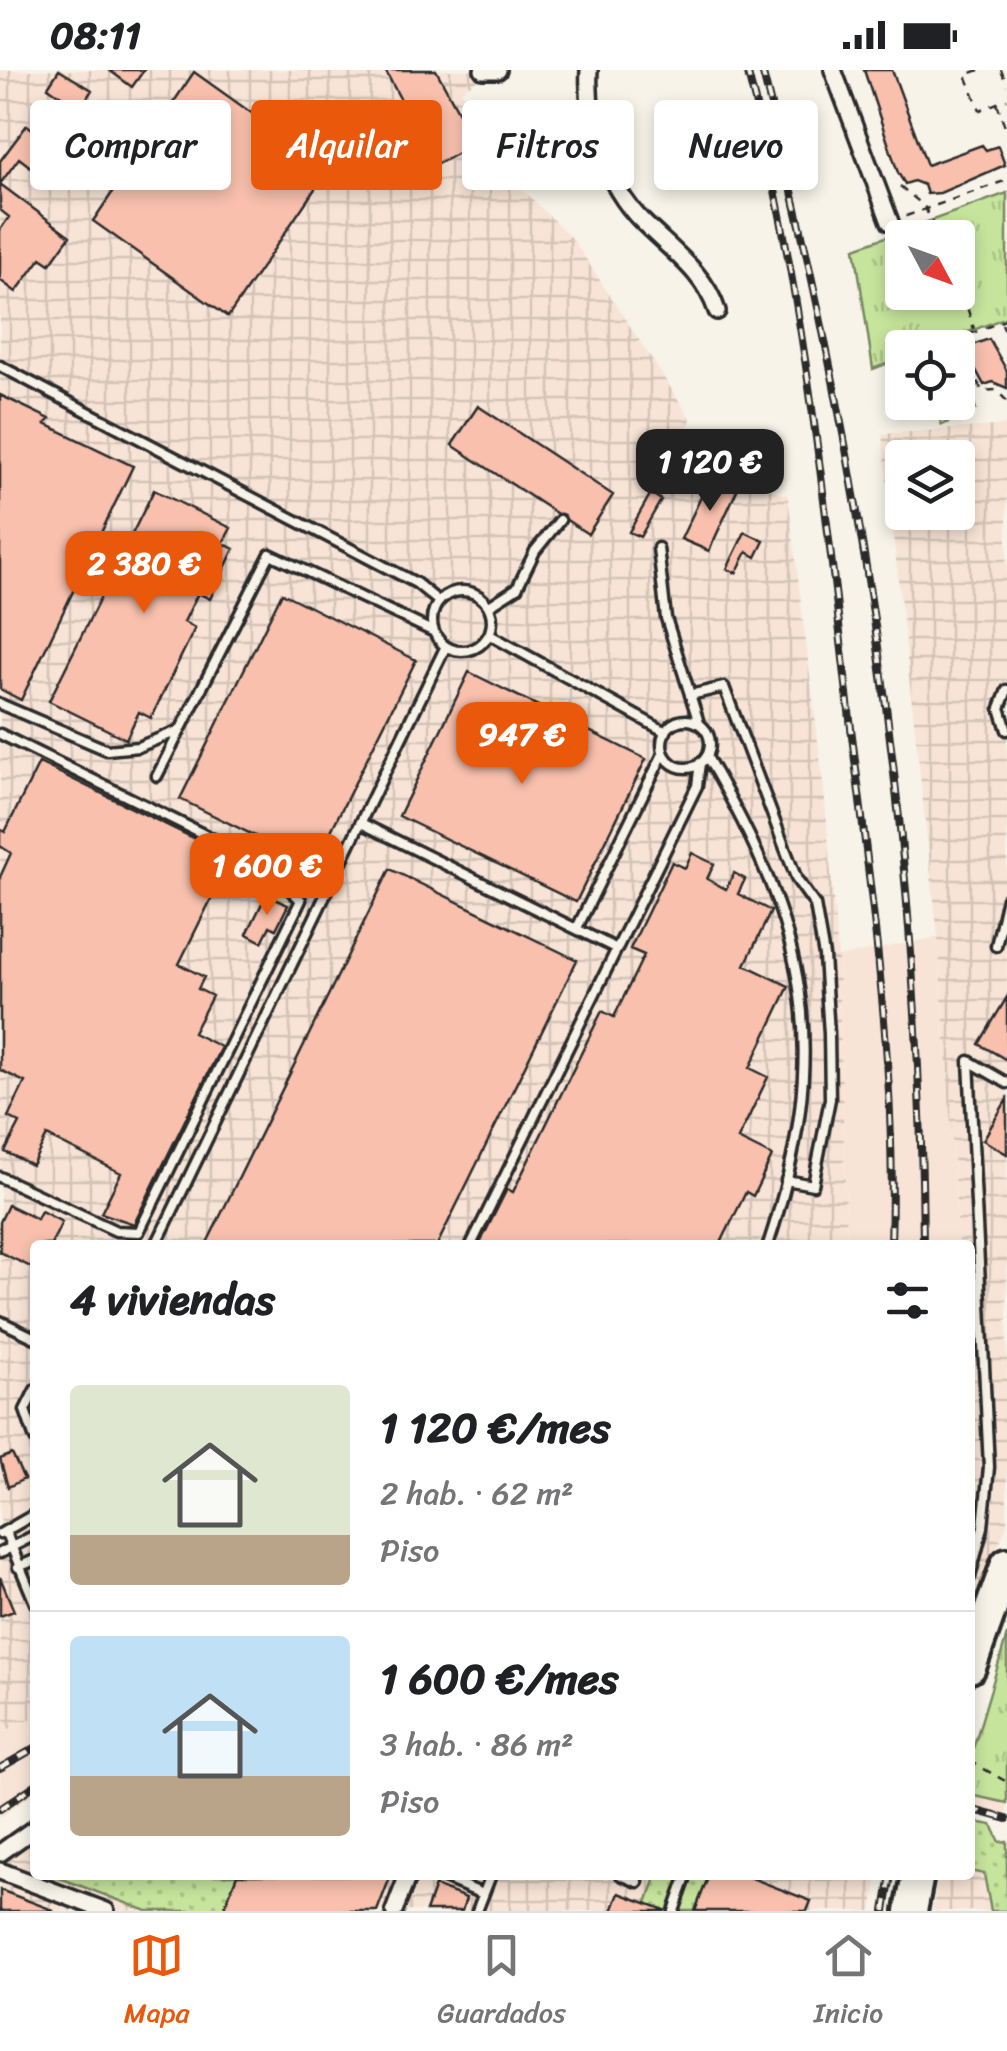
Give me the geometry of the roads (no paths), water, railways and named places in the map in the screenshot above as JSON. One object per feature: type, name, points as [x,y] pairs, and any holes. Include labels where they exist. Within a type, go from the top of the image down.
[{"type":"highway","points":[[975,1654],[1007,1564]]},
{"type":"highway","points":[[911,1911],[917,1880]]},
{"type":"highway","points":[[920,1911],[926,1880]]},
{"type":"street","points":[[482,70],[498,70]]},
{"type":"street","points":[[589,70],[594,119],[611,176],[639,219],[710,290],[717,311]]},
{"type":"street","points":[[834,70],[889,220]]},
{"type":"street","points":[[0,1854],[30,1832]]},
{"type":"street","points":[[0,1872],[106,1911]]},
{"type":"street","points":[[394,1911],[406,1880]]},
{"type":"lane","points":[[0,366],[416,583],[438,601]]},
{"type":"lane","points":[[489,606],[517,588],[535,551],[560,520]]},
{"type":"lane","points":[[473,1240],[614,948],[698,786],[710,738],[699,724],[666,618],[658,548]]},
{"type":"lane","points":[[157,776],[270,554],[432,631],[445,648],[460,652],[475,650],[490,635],[493,619],[489,606],[475,593],[458,590],[438,601],[432,631]]},
{"type":"lane","points":[[490,635],[666,732]]},
{"type":"lane","points":[[158,1240],[445,648]]},
{"type":"lane","points":[[690,695],[724,688],[797,880],[815,905],[824,956],[830,1098],[813,1186],[786,1180]]},
{"type":"lane","points":[[1007,690],[1000,708],[1007,730]]},
{"type":"lane","points":[[0,704],[107,750],[138,747],[180,730]]},
{"type":"lane","points":[[577,928],[664,754],[666,732],[680,720],[699,724]]},
{"type":"lane","points":[[0,747],[2,735],[260,862],[302,900],[139,1232],[116,1231],[0,1177]]},
{"type":"lane","points":[[664,754],[682,768],[703,760]]},
{"type":"lane","points":[[703,760],[736,808],[788,928],[804,1013],[805,1089],[769,1240]]},
{"type":"lane","points":[[361,823],[614,948]]},
{"type":"lane","points":[[996,946],[1007,898]]},
{"type":"lane","points":[[975,1558],[983,1528],[989,1467],[969,1061],[1007,1083]]},
{"type":"lane","points":[[0,1321],[30,1336]]},
{"type":"lane","points":[[30,1399],[24,1410],[30,1426]]},
{"type":"lane","points":[[30,1517],[3,1532],[30,1592]]},
{"type":"lane","points":[[0,1553],[30,1538]]},
{"type":"lane","points":[[18,1566],[30,1562]]},
{"type":"lane","points":[[449,1880],[483,1894]]},
{"type":"lane","points":[[477,1911],[488,1880]]},
{"type":"lane","points":[[633,1880],[638,1882]]},
{"type":"lane","points":[[674,1911],[685,1880]]},
{"type":"railway","points":[[747,70],[797,308],[830,550],[886,1044],[891,1240]]},
{"type":"railway","points":[[762,70],[829,360],[879,652],[911,947],[923,1240]]},
{"type":"railway","points":[[0,1768],[30,1751]]},
{"type":"railway","points":[[0,1809],[30,1788]]},
{"type":"railway","points":[[975,1810],[1007,1819]]},
{"type":"railway","points":[[885,1911],[890,1880]]}]
